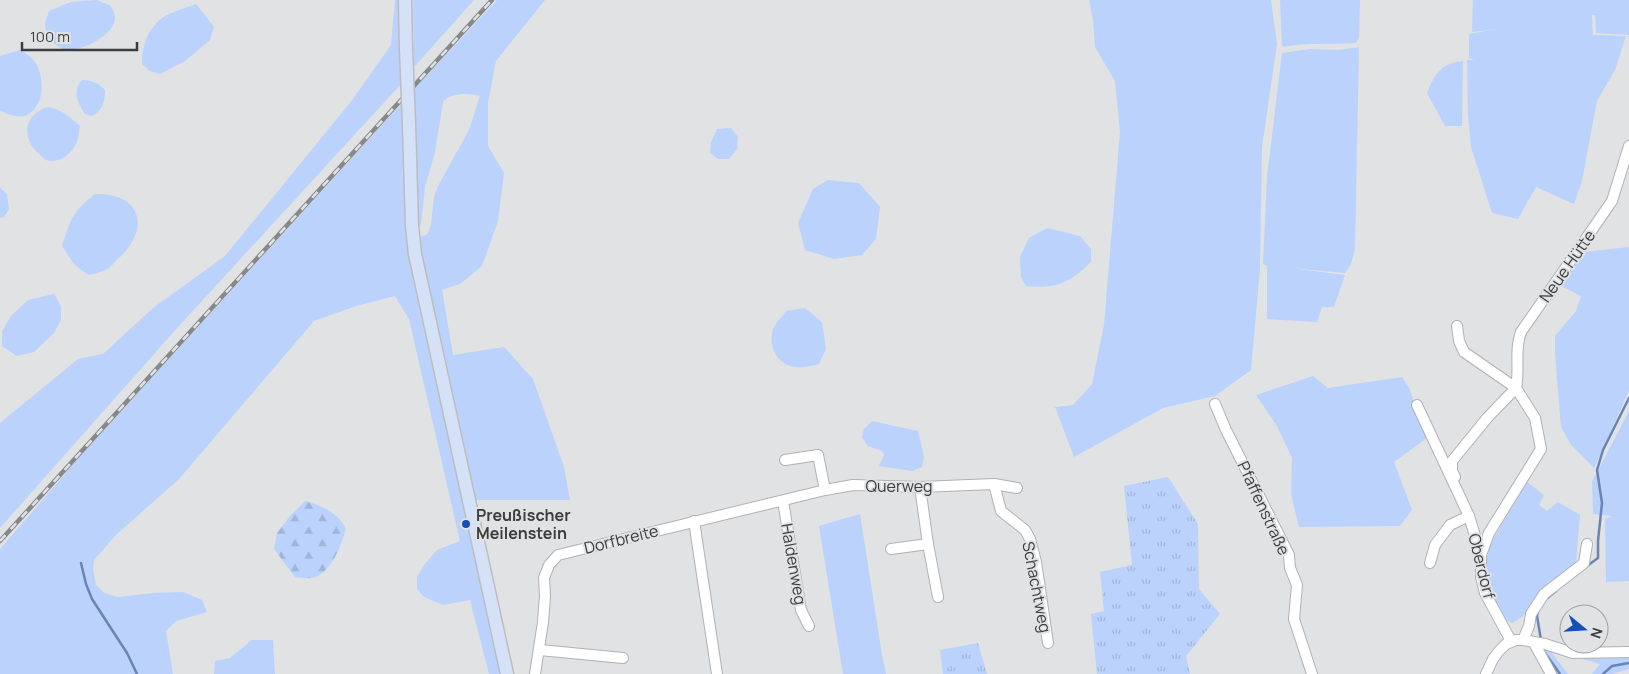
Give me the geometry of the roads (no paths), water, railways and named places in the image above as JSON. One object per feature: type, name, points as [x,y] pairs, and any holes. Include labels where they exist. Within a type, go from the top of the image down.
[{"type":"main road","points":[[405,0],[412,226],[415,254],[507,674]]},
{"type":"street","name":"Neue Hütte","points":[[1516,388],[1519,378],[1518,341],[1521,332],[1612,201],[1629,146]]},
{"type":"street","points":[[1457,326],[1459,341],[1464,352],[1516,388],[1535,418],[1540,450],[1489,533],[1481,555]]},
{"type":"street","points":[[1467,514],[1465,498],[1452,471],[1452,461],[1488,417],[1516,388]]},
{"type":"street","name":"Pfaffenstraße","points":[[1215,404],[1226,430],[1289,555],[1290,568],[1297,585],[1294,619],[1312,674]]},
{"type":"street","name":"Oberdorf","points":[[1417,405],[1467,514],[1481,555],[1481,577],[1485,593],[1511,641]]},
{"type":"street","points":[[785,460],[818,455],[825,490]]},
{"type":"street","name":"Querweg","points":[[783,500],[854,485],[920,487],[994,484],[1017,488]]},
{"type":"street","name":"Schachtweg","points":[[994,484],[1001,511],[1025,530],[1030,539],[1036,562],[1048,643]]},
{"type":"street","points":[[920,487],[938,597]]},
{"type":"street","name":"Dorfbreite","points":[[535,674],[540,650],[544,610],[544,578],[549,565],[558,555],[783,500]]},
{"type":"street","name":"Haldenweg","points":[[783,500],[801,610],[809,626]]},
{"type":"street","name":"Oberdorf","points":[[1430,563],[1435,545],[1450,525],[1467,514]]},
{"type":"street","points":[[694,521],[718,674]]},
{"type":"street","points":[[891,549],[928,544]]},
{"type":"street","points":[[1523,640],[1529,626],[1531,614],[1544,594],[1584,563],[1587,544]]},
{"type":"street","points":[[1486,674],[1493,659],[1511,641],[1523,640],[1545,644],[1573,653],[1629,652]]},
{"type":"street","points":[[1534,643],[1551,674]]},
{"type":"street","points":[[540,650],[623,658]]},
{"type":"waterway","points":[[1587,566],[1598,558],[1602,503],[1597,470],[1603,450],[1629,398]]},
{"type":"waterway","points":[[81,563],[92,599],[127,653],[137,674]]},
{"type":"waterway","points":[[1546,599],[1556,591]]},
{"type":"waterway","points":[[1538,611],[1537,616],[1541,640]]},
{"type":"waterway","points":[[1545,653],[1560,674]]},
{"type":"waterway","points":[[1603,674],[1612,666],[1629,663]]},
{"type":"railway","points":[[0,541],[492,0]]},
{"type":"place","name":"Preußischer Meilenstein","points":[[466,524]]}]
